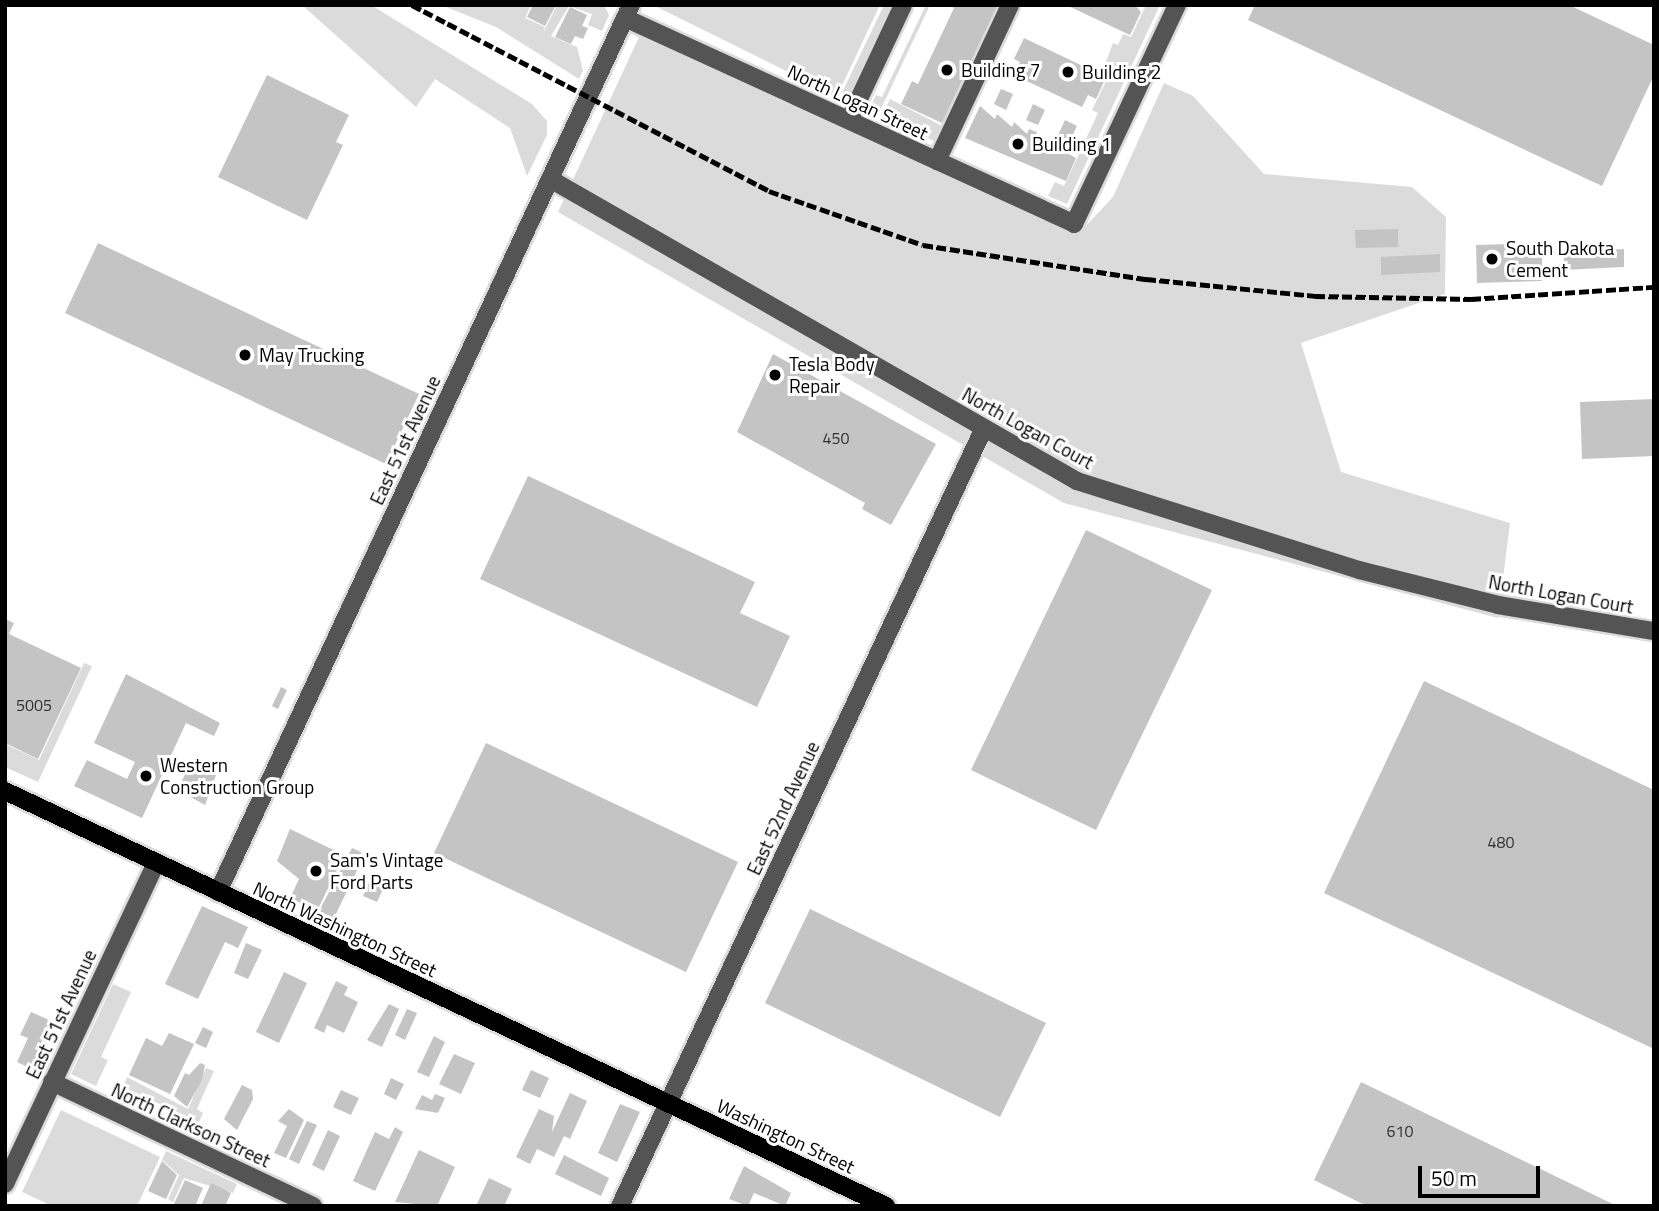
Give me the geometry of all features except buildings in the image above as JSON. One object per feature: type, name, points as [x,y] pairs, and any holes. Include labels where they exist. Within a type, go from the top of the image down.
[{"type":"main road","name":"North Washington Street","points":[[5,791],[667,1104]]},
{"type":"main road","name":"Washington Street","points":[[667,1104],[886,1206]]},
{"type":"street","points":[[849,121],[903,5]]},
{"type":"street","points":[[937,161],[1010,5]]},
{"type":"street","name":"North Logan Street","points":[[626,9],[849,121],[1074,224],[1177,5]]},
{"type":"street","name":"East 51st Avenue","points":[[218,892],[550,179],[626,9]]},
{"type":"street","name":"North Logan Court","points":[[550,179],[1077,481],[1359,570],[1535,613],[1654,631]]},
{"type":"street","name":"East 52nd Avenue","points":[[620,1206],[984,428]]},
{"type":"street","name":"East 51st Avenue","points":[[5,1184],[156,863]]},
{"type":"street","name":"North Clarkson Street","points":[[52,1082],[313,1206]]},
{"type":"shaded area","points":[[302,5],[371,5],[532,104],[547,121],[547,135],[527,176],[510,128],[435,79],[416,107]]},
{"type":"shaded area","points":[[441,5],[531,5],[525,18],[545,27],[543,33],[557,5],[604,5],[609,15],[602,31],[588,25],[592,14],[569,6],[551,36],[577,47],[583,70],[579,79],[496,27]]},
{"type":"shaded area","points":[[653,5],[880,5],[837,96]]},
{"type":"shaded area","points":[[884,5],[892,5],[848,96],[840,97]]},
{"type":"shaded area","points":[[926,5],[930,5],[878,115],[870,107],[876,95],[882,97]]},
{"type":"shaded area","points":[[1146,5],[1160,5],[1067,204],[1048,196],[1055,182],[1064,186],[1098,113],[1092,110],[1108,77],[1102,73],[1113,43],[1118,45],[1123,34],[1131,37]]},
{"type":"shaded area","points":[[639,37],[1051,225],[1080,232],[1113,197],[1164,83],[1193,96],[1264,174],[1412,187],[1446,217],[1445,294],[1301,343],[1341,472],[1510,523],[1498,618],[1064,503],[558,212]]},
{"type":"shaded area","points":[[890,99],[944,127],[939,139],[934,141],[882,117]]},
{"type":"shaded area","points":[[84,663],[92,666],[38,782],[5,767],[5,744],[39,760]]},
{"type":"shaded area","points":[[113,984],[131,992],[101,1057],[108,1060],[96,1086],[71,1074]]},
{"type":"shaded area","points":[[206,1068],[214,1071],[197,1109],[203,1113],[199,1122],[123,1087],[127,1077],[188,1109]]},
{"type":"shaded area","points":[[61,1110],[160,1157],[137,1206],[52,1206],[22,1192]]},
{"type":"shaded area","points":[[166,1151],[237,1184],[233,1193],[184,1178],[173,1202],[168,1199],[179,1175],[162,1160]]},
{"type":"railway","points":[[412,5],[769,191],[923,245],[1146,279],[1315,296],[1471,299],[1654,287]]},
{"type":"place","name":"Building 7","points":[[947,70]]},
{"type":"place","name":"Building 2","points":[[1068,72]]},
{"type":"place","name":"Building 1","points":[[1018,144]]},
{"type":"place","name":"South Dakota Cement","points":[[1492,259]]},
{"type":"place","name":"May Trucking","points":[[245,355]]},
{"type":"place","name":"Tesla Body Repair","points":[[775,375]]},
{"type":"place","name":"Western Construction Group","points":[[146,776]]},
{"type":"place","name":"Sam's Vintage Ford Parts","points":[[316,871]]}]
